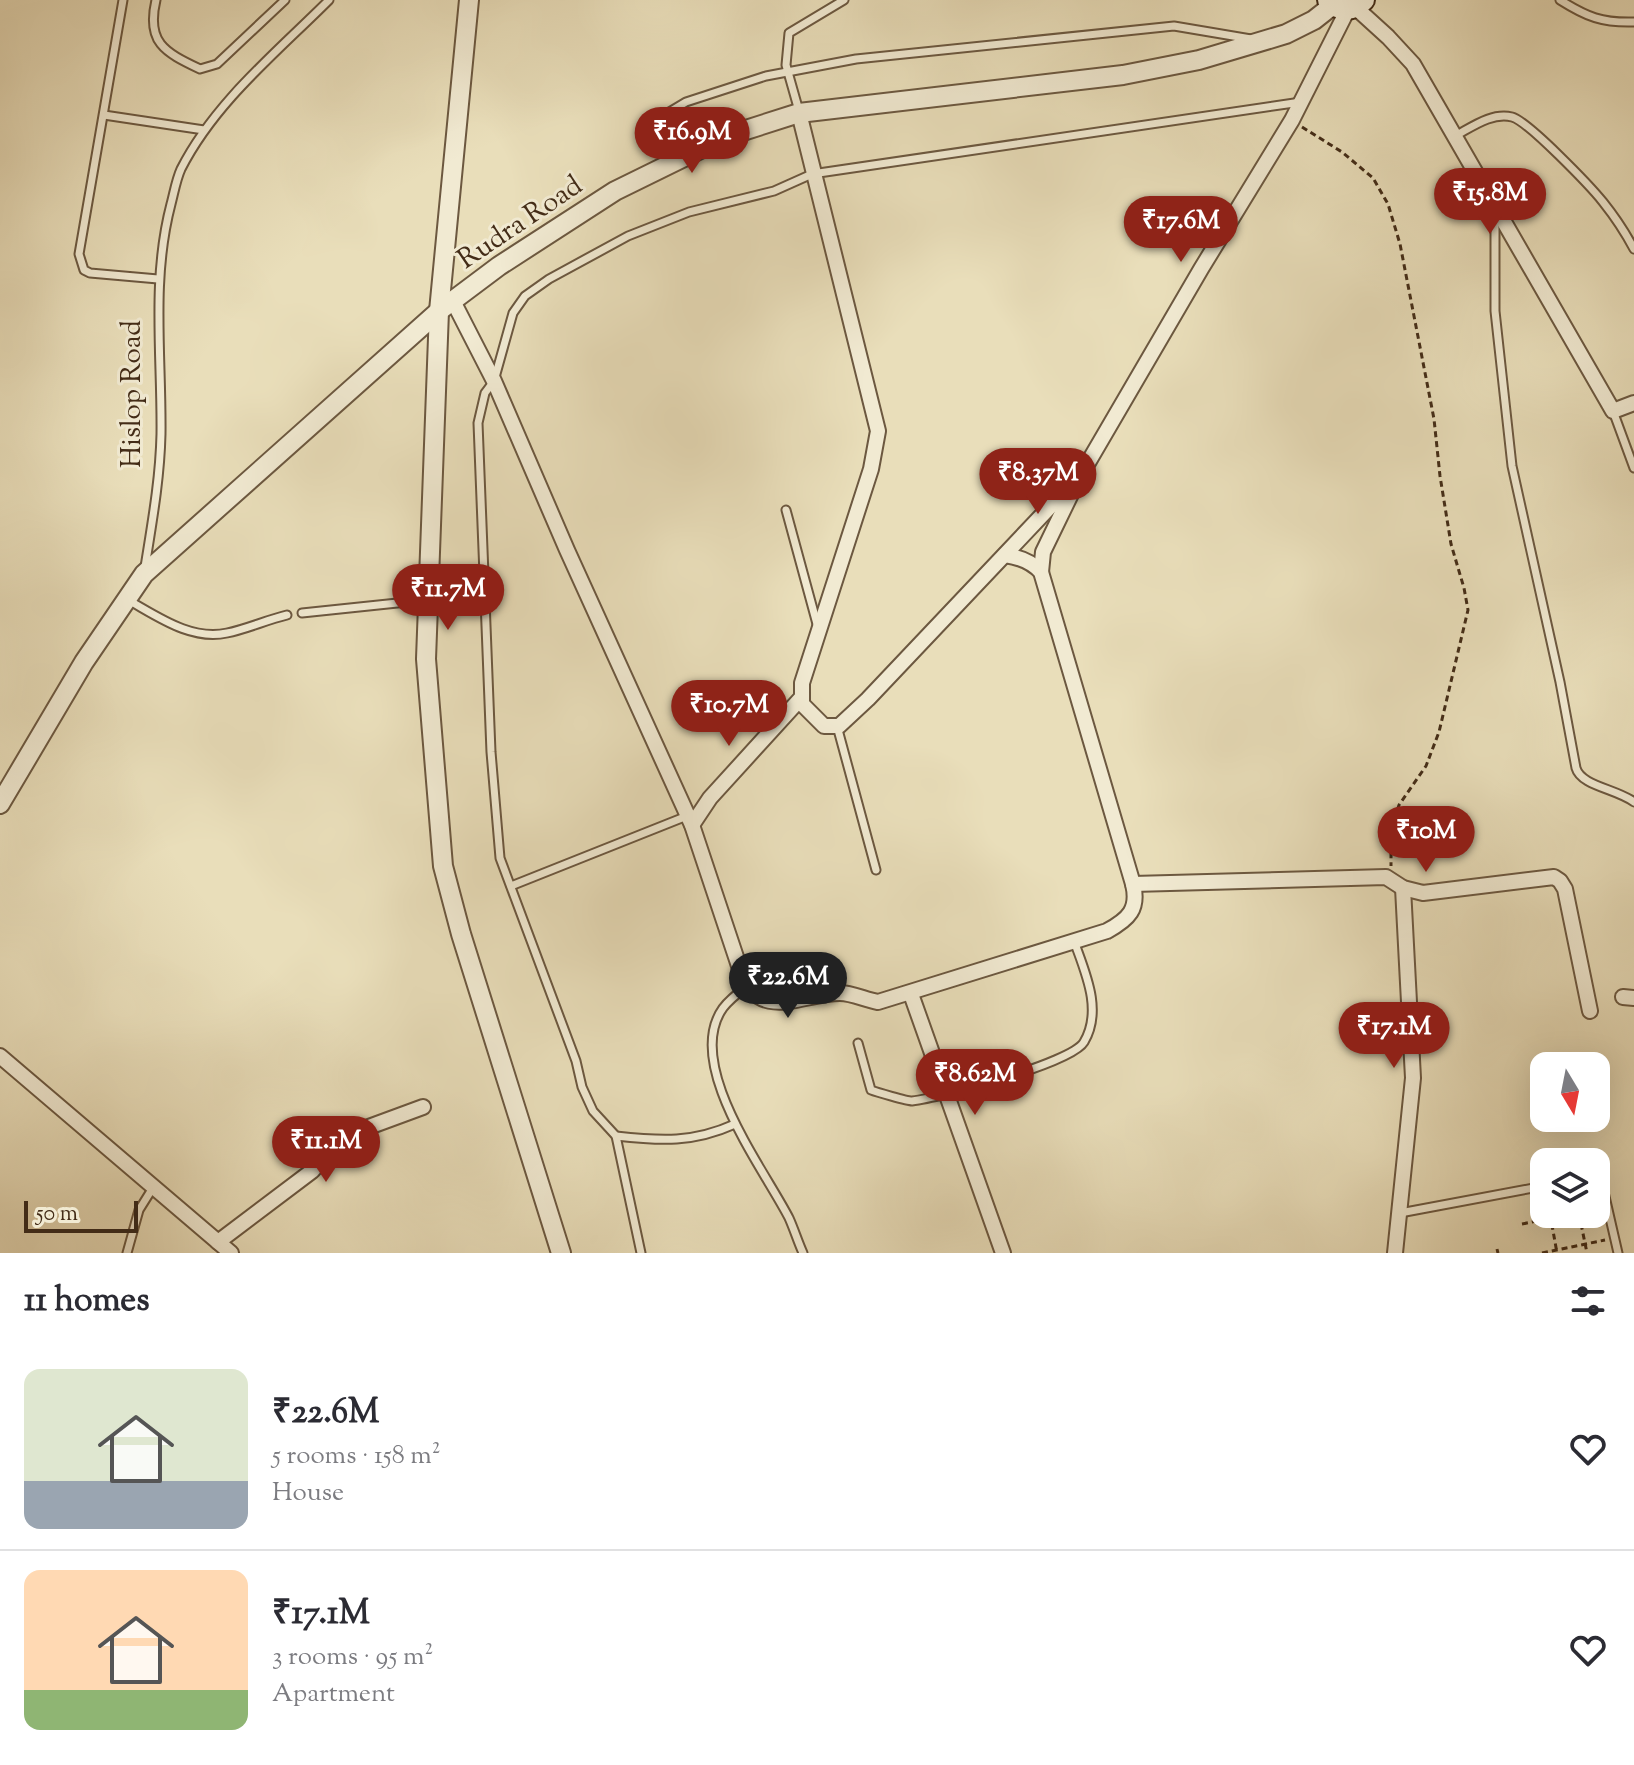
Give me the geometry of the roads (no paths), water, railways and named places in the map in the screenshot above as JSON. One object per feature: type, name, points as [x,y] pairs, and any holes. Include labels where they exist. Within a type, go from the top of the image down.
[{"type":"street","points":[[469,0],[446,306],[426,659],[443,866],[465,948],[561,1253]]},
{"type":"street","points":[[446,306],[494,381],[690,820],[746,987],[753,995],[777,1002],[839,993],[878,1002],[911,994],[1107,931],[1123,923],[1129,915],[1136,897],[1133,884],[1041,572],[1043,552],[1082,473],[1292,120],[1346,4],[1413,64],[1613,411],[1634,403]]},
{"type":"street","name":"Rudra Road","points":[[144,574],[446,306],[590,206],[727,136],[799,113],[1123,75],[1199,60],[1261,42],[1346,4]]},
{"type":"street","points":[[799,113],[878,431],[871,469],[802,683],[802,704],[816,721],[824,726],[837,726],[868,699],[1082,473]]},
{"type":"street","points":[[1005,555],[1019,557],[1041,572]]},
{"type":"street","name":"Hislop Road","points":[[0,804],[84,662],[144,574]]},
{"type":"street","points":[[690,820],[802,697]]},
{"type":"street","points":[[1133,884],[1386,877],[1397,884],[1429,893],[1554,877],[1565,889],[1590,1011]]},
{"type":"street","points":[[1395,1253],[1413,1078],[1397,884]]},
{"type":"street","points":[[911,994],[1003,1253]]},
{"type":"street","points":[[0,1056],[231,1253]]},
{"type":"street","points":[[218,1242],[312,1171],[338,1142],[423,1107]]},
{"type":"lane","points":[[123,0],[79,254],[81,263],[90,273],[158,279]]},
{"type":"lane","points":[[156,0],[151,22],[159,43],[176,58],[200,69],[217,64],[285,0]]},
{"type":"lane","name":"Hislop Road","points":[[144,574],[158,481],[161,435],[158,279],[164,230],[180,172],[204,130],[228,101],[329,0]]},
{"type":"lane","points":[[799,113],[788,72],[789,33],[844,0]]},
{"type":"lane","points":[[1560,0],[1596,20],[1633,20]]},
{"type":"lane","points":[[677,160],[665,121],[666,114],[686,102],[766,76],[915,52],[982,48],[1174,26],[1261,42]]},
{"type":"lane","points":[[641,1253],[616,1136],[593,1111],[582,1087],[576,1061],[500,858],[491,752],[478,423],[485,393],[494,381],[513,313],[525,296],[549,279],[628,236],[689,212],[774,191],[812,174],[1301,102]]},
{"type":"lane","points":[[104,115],[204,130]]},
{"type":"lane","points":[[1455,136],[1486,119],[1510,116],[1520,120],[1537,133],[1601,199],[1634,249]]},
{"type":"lane","points":[[1496,207],[1495,311],[1512,466],[1576,768],[1578,776],[1587,783],[1624,794],[1634,802]]},
{"type":"lane","points":[[1613,411],[1634,468]]},
{"type":"lane","points":[[786,510],[819,630]]},
{"type":"lane","points":[[128,600],[172,624],[213,634],[227,633],[287,615]]},
{"type":"lane","points":[[302,613],[428,600]]},
{"type":"lane","points":[[837,726],[876,870]]},
{"type":"lane","points":[[511,886],[690,820]]},
{"type":"lane","points":[[858,1043],[867,1081],[876,1092],[906,1101],[947,1094],[1056,1061],[1077,1051],[1084,1042],[1093,1007],[1074,941]]},
{"type":"lane","points":[[746,987],[722,1009],[715,1026],[716,1071],[735,1124],[790,1220],[803,1253]]},
{"type":"lane","points":[[616,1136],[667,1141],[689,1139],[735,1124]]},
{"type":"lane","points":[[127,1253],[139,1210],[154,1186]]},
{"type":"lane","points":[[1400,1213],[1530,1189]]},
{"type":"lane","points":[[1610,1217],[1618,1253]]}]
